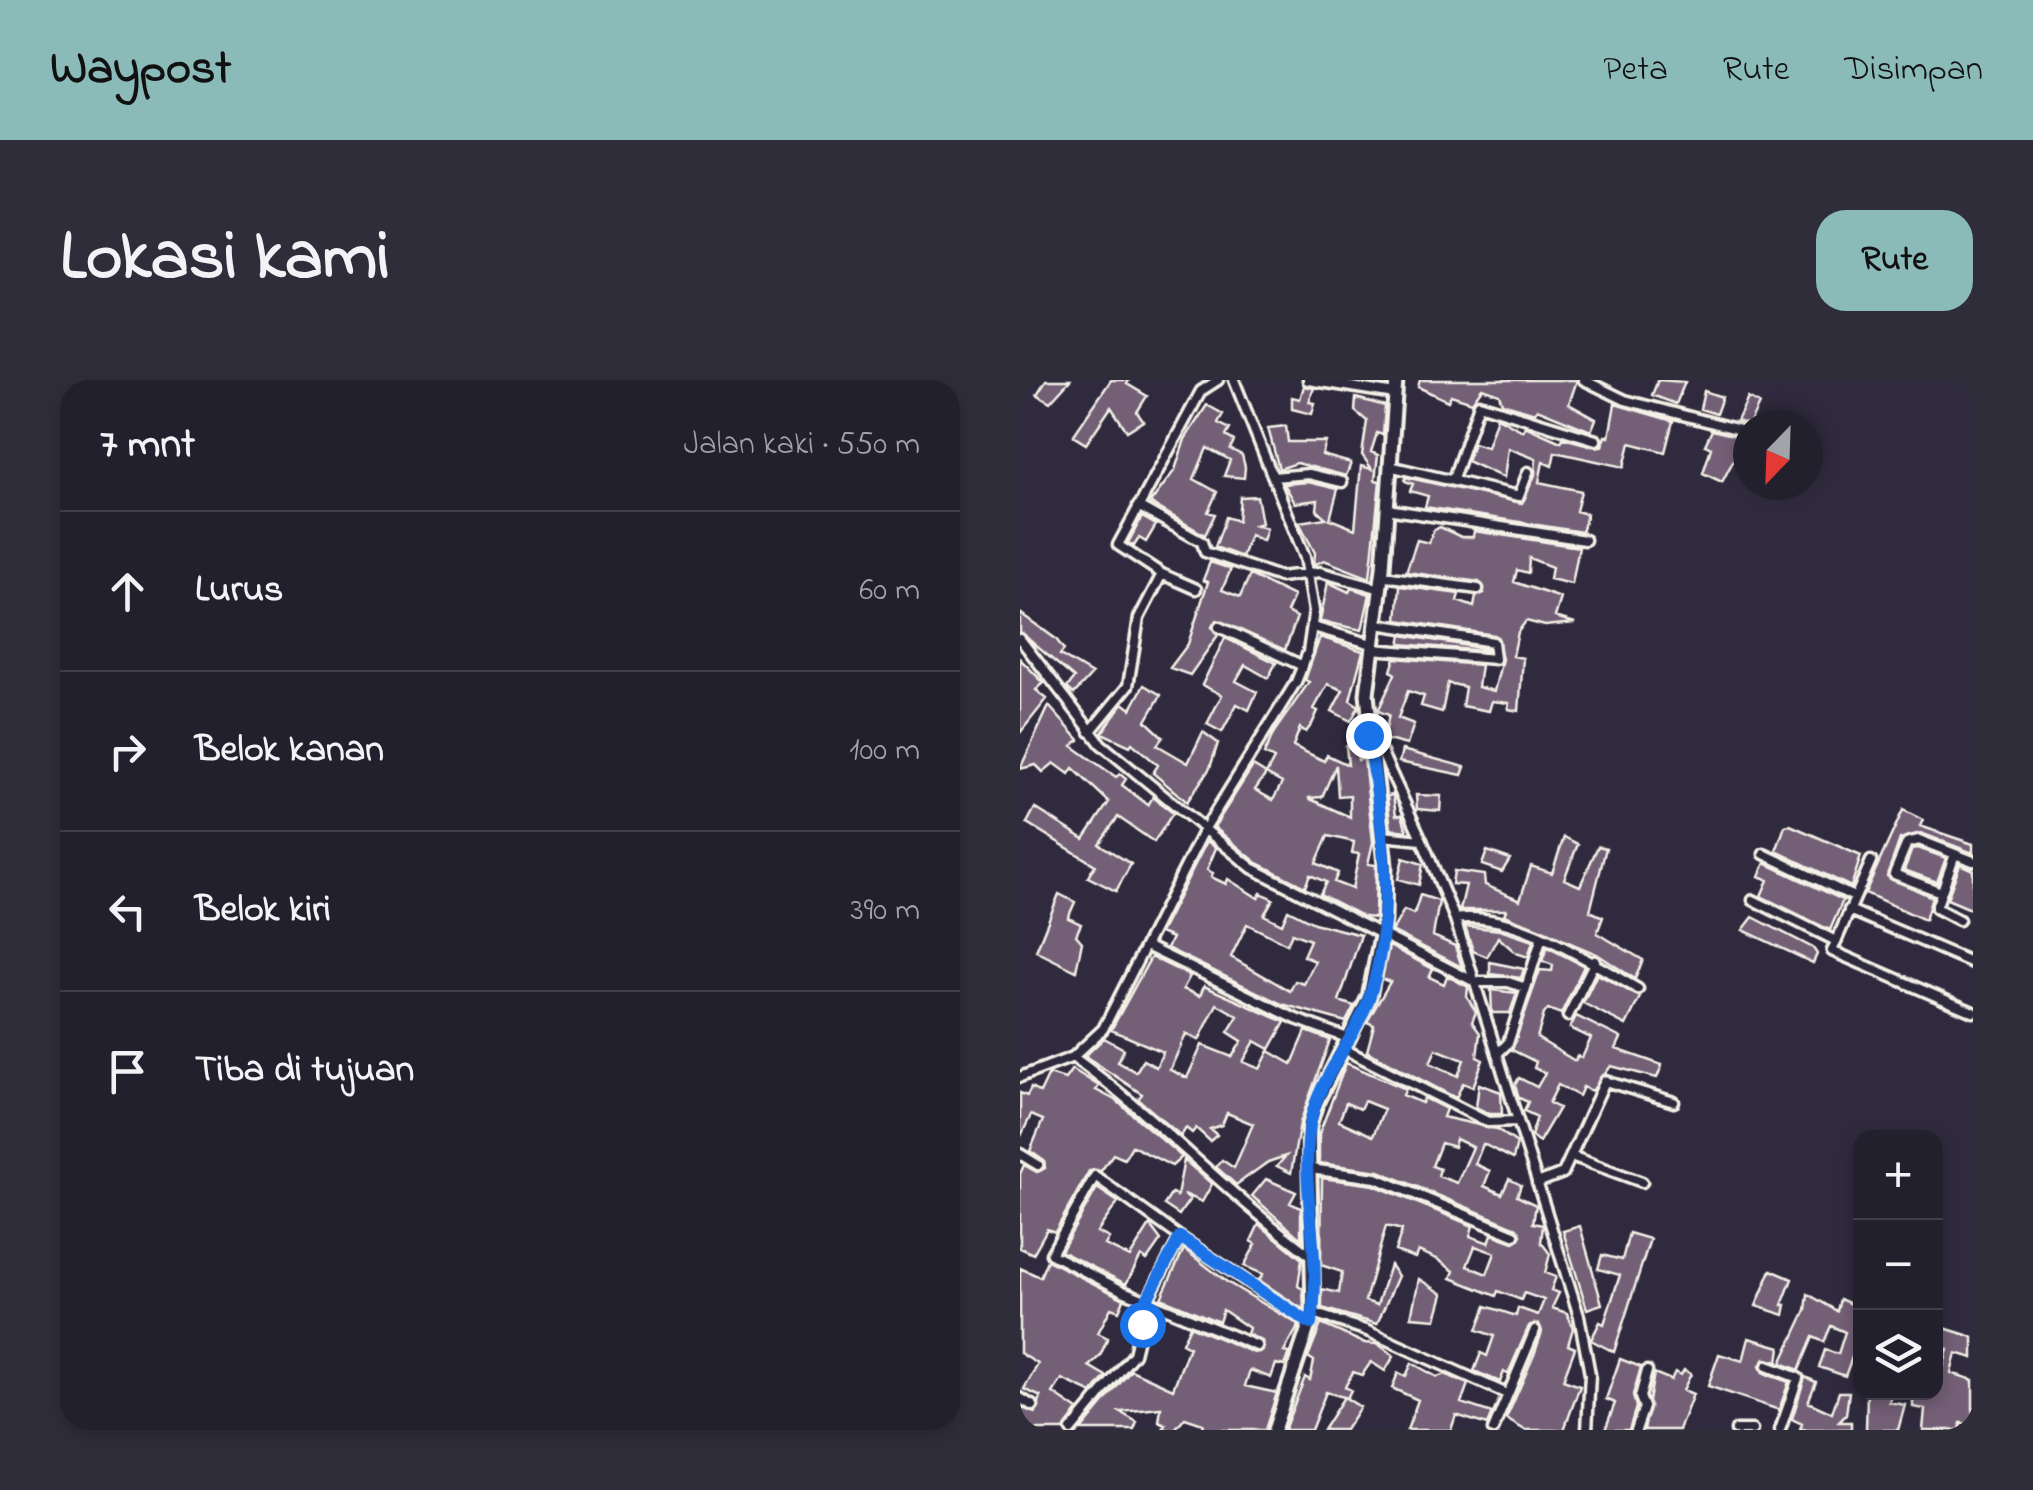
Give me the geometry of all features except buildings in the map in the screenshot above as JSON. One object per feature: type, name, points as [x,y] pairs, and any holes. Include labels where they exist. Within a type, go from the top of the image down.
[{"type":"street","points":[[1196,589],[1162,574],[1118,545],[1201,390],[1216,380]]},
{"type":"street","points":[[1020,1076],[1073,1057],[1102,1029],[1202,828],[1301,665],[1313,627],[1274,478],[1234,380]]},
{"type":"street","points":[[1308,380],[1395,394]]},
{"type":"street","points":[[1274,1430],[1312,1319],[1315,1258],[1310,1126],[1316,1103],[1369,998],[1382,935],[1386,895],[1368,726],[1384,625],[1397,467],[1396,380]]},
{"type":"street","points":[[1584,380],[1624,400],[1733,429]]},
{"type":"street","points":[[1453,479],[1479,404],[1596,440]]},
{"type":"street","points":[[1397,467],[1518,496],[1528,472]]},
{"type":"street","points":[[1274,478],[1309,474],[1342,482]]},
{"type":"street","points":[[1138,506],[1202,542],[1205,552],[1280,578],[1300,573],[1478,589]]},
{"type":"street","points":[[1393,510],[1585,540]]},
{"type":"street","points":[[1090,732],[1128,686],[1139,618],[1162,574]]},
{"type":"street","points":[[1313,627],[1379,648],[1495,659],[1494,642],[1384,625]]},
{"type":"street","points":[[1219,627],[1301,665]]},
{"type":"street","points":[[1020,639],[1090,732],[1189,819],[1275,883],[1481,982],[1526,988]]},
{"type":"street","points":[[1368,726],[1460,918],[1481,982],[1517,1121],[1540,1182],[1588,1354],[1586,1430]]},
{"type":"street","points":[[1382,836],[1422,840]]},
{"type":"street","points":[[1941,892],[1896,876],[1895,868],[1910,840],[1973,861]]},
{"type":"street","points":[[1764,854],[1854,897]]},
{"type":"street","points":[[1955,854],[1936,910],[1959,920]]},
{"type":"street","points":[[1871,861],[1832,951],[1973,1012]]},
{"type":"street","points":[[1753,900],[1834,940]]},
{"type":"street","points":[[1849,910],[1973,963]]},
{"type":"street","points":[[1460,918],[1517,927],[1595,961],[1638,988]]},
{"type":"street","points":[[1500,1052],[1541,940]]},
{"type":"street","points":[[1146,946],[1347,1044],[1486,1121],[1517,1121]]},
{"type":"street","points":[[1568,1016],[1595,961]]},
{"type":"street","points":[[1073,1057],[1126,1094],[1262,1218],[1315,1258]]},
{"type":"street","points":[[1540,1182],[1560,1178],[1605,1081],[1674,1102]]},
{"type":"street","points":[[1020,1154],[1038,1165]]},
{"type":"street","points":[[1571,1156],[1642,1182]]},
{"type":"street","points":[[1310,1169],[1376,1178],[1514,1236]]},
{"type":"street","points":[[1257,1346],[1146,1301],[1053,1256],[1052,1248],[1095,1176],[1180,1237],[1312,1319],[1366,1330],[1506,1394]]},
{"type":"street","points":[[1071,1430],[1113,1374],[1134,1354],[1146,1301],[1180,1237]]},
{"type":"street","points":[[1232,1336],[1238,1324]]},
{"type":"street","points":[[1492,1430],[1535,1330]]},
{"type":"street","points":[[1767,1366],[1798,1378],[1780,1430]]},
{"type":"street","points":[[1636,1430],[1644,1407],[1640,1398],[1647,1371]]},
{"type":"street","points":[[1020,1398],[1033,1406]]},
{"type":"street","points":[[1736,1430],[1752,1430]]},
{"type":"route","points":[[1142,1324],[1146,1301],[1180,1237],[1311,1324],[1315,1258],[1310,1126],[1316,1103],[1369,998],[1384,921],[1385,866],[1368,735]]}]
